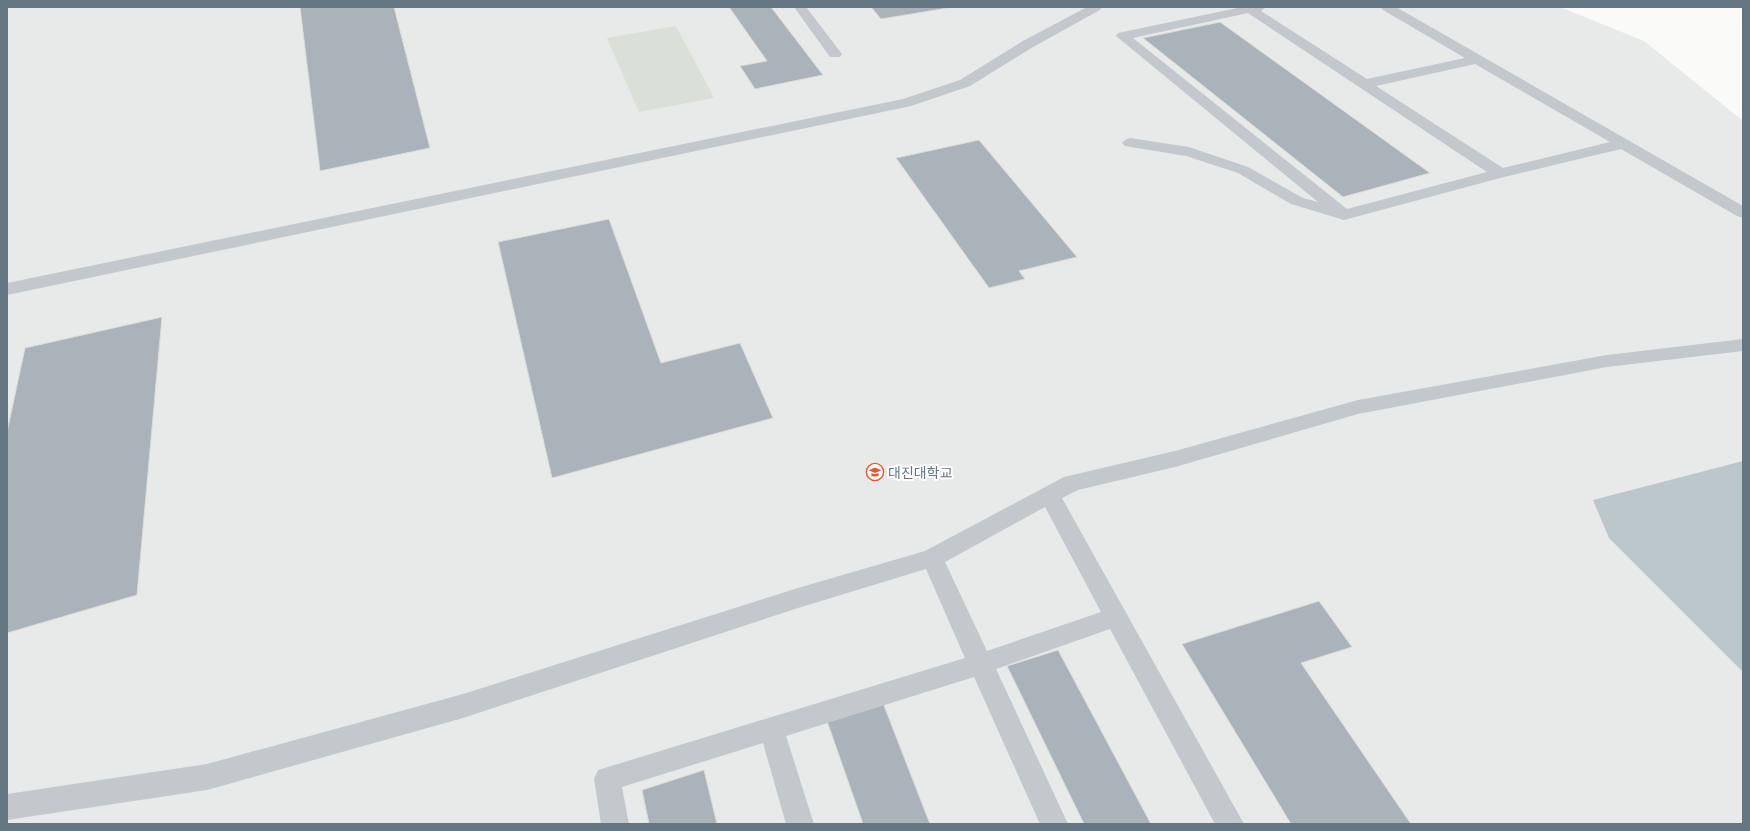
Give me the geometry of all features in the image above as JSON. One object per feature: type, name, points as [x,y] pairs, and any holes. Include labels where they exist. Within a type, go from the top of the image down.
[{"type":"lane","points":[[800,7],[836,54]]},
{"type":"lane","points":[[7,289],[906,103],[965,83],[1028,44],[1096,7]]},
{"type":"lane","points":[[1387,7],[1743,213]]},
{"type":"lane","points":[[1344,215],[1123,36],[1255,8],[1365,84],[1500,173]]},
{"type":"lane","points":[[1365,84],[1477,59]]},
{"type":"lane","points":[[1130,143],[1189,152],[1242,170],[1297,201],[1344,215],[1500,173],[1623,144]]},
{"type":"lane","points":[[7,807],[207,777],[463,706],[798,598],[932,558],[1072,483],[1175,459],[1358,407],[1607,361],[1743,345]]},
{"type":"lane","points":[[1049,495],[1230,824]]},
{"type":"lane","points":[[932,558],[1054,824]]},
{"type":"lane","points":[[615,824],[607,779],[980,664],[1116,617]]},
{"type":"lane","points":[[770,728],[800,824]]},
{"type":"shaded area","name":"대진대학교","points":[[7,7],[1560,7],[1644,41],[1743,121],[1743,824],[7,824]]},
{"type":"shaded area","points":[[676,26],[714,98],[639,112],[607,38]]},
{"type":"shaded area","points":[[1743,461],[1743,672],[1609,538],[1593,500]]},
{"type":"building","points":[[300,7],[394,7],[430,148],[320,171]]},
{"type":"building","points":[[729,7],[771,7],[823,75],[755,89],[740,66],[767,61]]},
{"type":"building","points":[[871,7],[954,7],[881,19]]},
{"type":"building","points":[[1220,22],[1430,173],[1343,197],[1143,38]]},
{"type":"building","points":[[979,140],[1077,257],[1019,271],[1025,279],[989,288],[896,158]]},
{"type":"building","points":[[609,219],[661,363],[740,343],[773,418],[552,478],[498,242]]},
{"type":"building","points":[[162,317],[137,595],[7,633],[7,432],[25,348]]},
{"type":"building","points":[[1319,601],[1352,647],[1301,663],[1411,824],[1291,824],[1182,644]]},
{"type":"building","points":[[1058,650],[1151,824],[1084,824],[1007,666]]},
{"type":"building","points":[[883,703],[930,824],[863,824],[827,721]]},
{"type":"building","points":[[704,770],[717,824],[649,824],[642,790]]},
{"type":"place","name":"대진대학교","points":[[875,472]]}]
